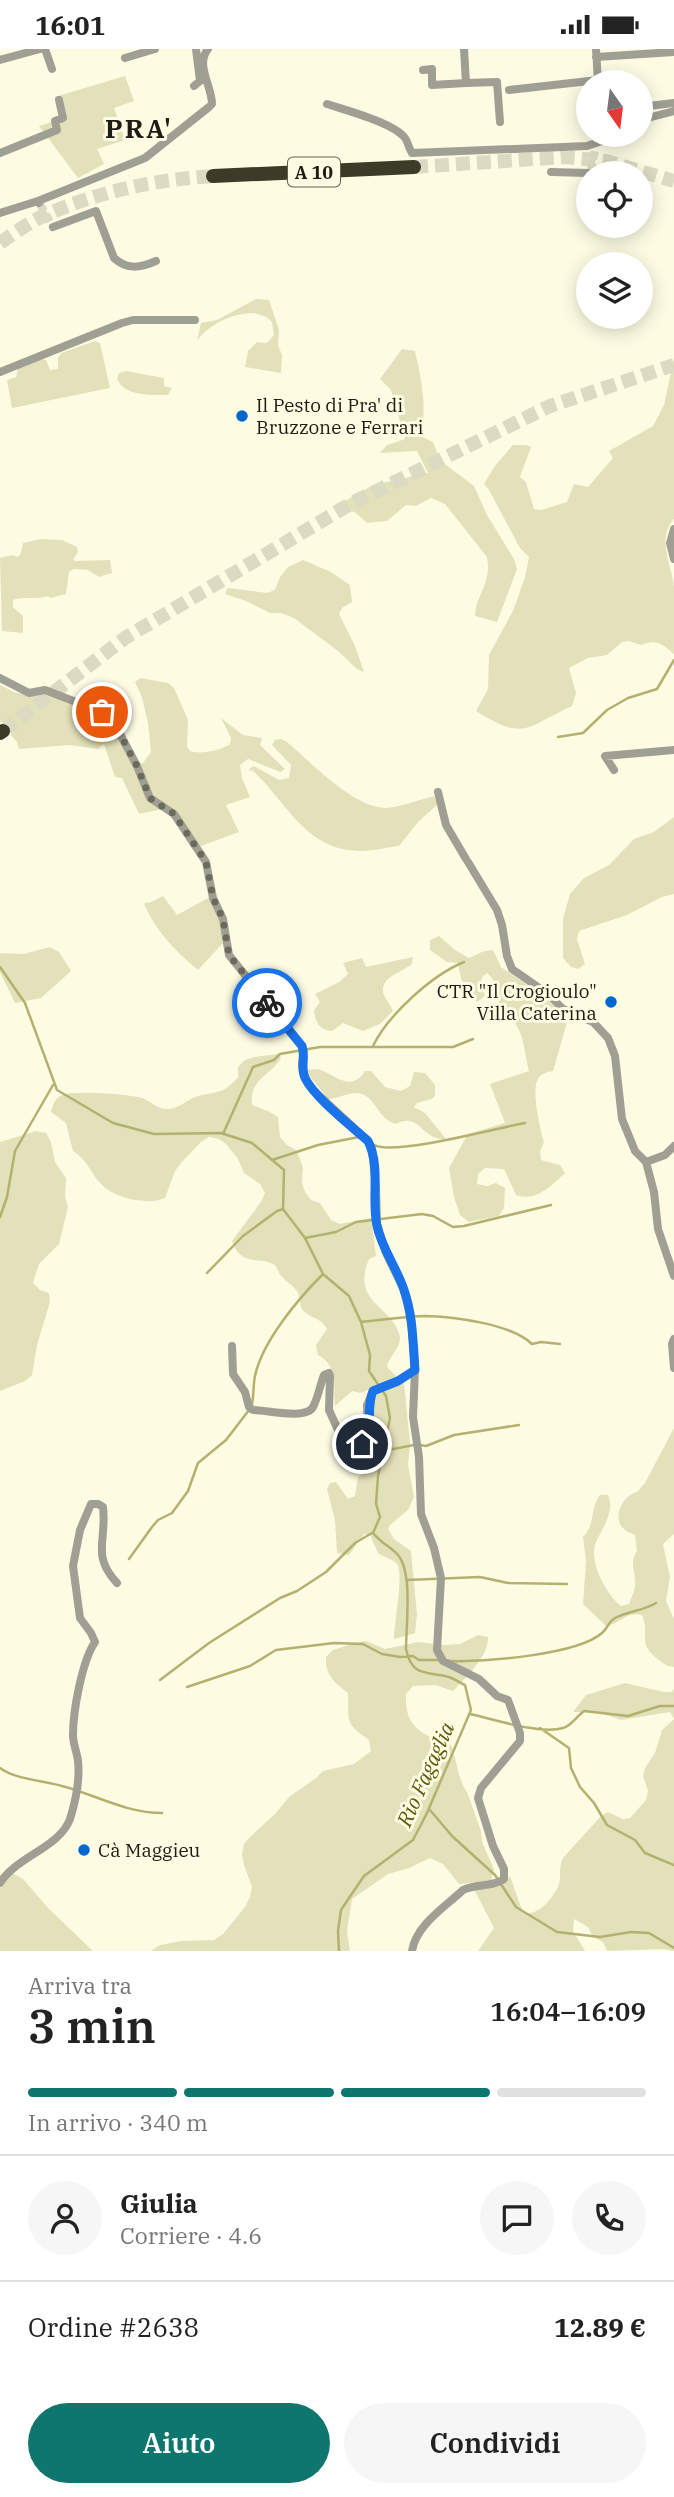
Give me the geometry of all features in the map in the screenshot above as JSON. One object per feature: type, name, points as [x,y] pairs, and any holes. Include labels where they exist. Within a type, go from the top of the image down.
[{"type":"highway","name":"A 10","points":[[213,176],[415,167]]},
{"type":"street","points":[[0,60],[40,49]]},
{"type":"street","points":[[45,49],[52,69]]},
{"type":"street","points":[[125,58],[155,49]]},
{"type":"street","points":[[194,86],[200,81],[196,49]]},
{"type":"street","points":[[0,213],[39,202],[145,158],[212,104],[203,61],[208,49]]},
{"type":"street","points":[[464,49],[466,83]]},
{"type":"street","points":[[596,53],[674,52]]},
{"type":"street","points":[[423,69],[432,69],[432,85],[498,82],[500,122]]},
{"type":"street","points":[[509,90],[576,83]]},
{"type":"street","points":[[0,153],[57,130],[55,121],[63,118],[59,100]]},
{"type":"street","points":[[653,105],[674,103]]},
{"type":"street","points":[[327,104],[356,112],[385,125],[405,138],[412,153],[576,146]]},
{"type":"street","points":[[653,117],[674,111]]},
{"type":"street","points":[[595,150],[598,147]]},
{"type":"street","points":[[551,172],[576,172]]},
{"type":"street","points":[[53,227],[96,211],[114,258],[127,267],[138,267],[156,261]]},
{"type":"street","points":[[0,372],[133,320],[194,320]]},
{"type":"street","points":[[674,529],[670,543],[674,559]]},
{"type":"street","points":[[0,678],[29,693],[46,690],[102,712],[120,734],[150,798],[174,814],[206,862],[213,898],[223,919],[229,955],[302,1046],[302,1067],[312,1089],[368,1141],[372,1149],[377,1224],[404,1290],[411,1317],[415,1370],[413,1417],[419,1457],[421,1514],[434,1548],[441,1578],[436,1644],[439,1657],[479,1679],[497,1696],[508,1700],[520,1733],[520,1741],[481,1788],[478,1798],[493,1846],[504,1869],[500,1882],[463,1890],[420,1930],[413,1941],[412,1951]]},
{"type":"street","points":[[614,770],[605,756],[674,750]]},
{"type":"street","points":[[438,792],[446,825],[497,911],[512,968],[548,994],[563,1009],[593,1022],[608,1038],[615,1056],[619,1105],[625,1130],[635,1151],[646,1162],[654,1192],[658,1229],[674,1276]]},
{"type":"street","points":[[646,1162],[665,1155],[674,1146]]},
{"type":"street","points":[[674,1339],[674,1368]]},
{"type":"street","points":[[232,1346],[233,1374],[253,1410],[300,1415],[308,1413],[313,1407],[324,1375],[328,1373],[329,1410],[343,1441],[354,1447],[368,1439],[368,1405],[373,1391],[398,1381],[415,1370]]},
{"type":"street","points":[[0,1882],[10,1869],[67,1826],[78,1789],[78,1759],[73,1733],[85,1661],[95,1642],[80,1618],[73,1566],[80,1530],[91,1504],[103,1507],[101,1557],[104,1568],[117,1583]]},
{"type":"shaded area","points":[[125,76],[134,101],[114,108],[125,140],[97,149],[104,164],[78,178],[39,126],[61,119],[55,97]]},
{"type":"shaded area","points":[[256,299],[269,300],[279,330],[281,373],[245,367],[248,351],[257,342],[267,343],[274,335],[272,322],[264,316],[243,314],[221,321],[197,341],[201,323],[217,320]]},
{"type":"shaded area","points":[[95,341],[100,343],[110,388],[12,408],[7,380],[16,377],[18,368],[41,359],[46,360],[50,370],[58,369],[61,353]]},
{"type":"shaded area","points":[[402,349],[415,351],[424,404],[420,436],[433,442],[439,457],[446,465],[474,486],[487,515],[514,559],[517,569],[497,622],[475,616],[486,582],[487,557],[445,504],[431,498],[416,506],[406,505],[387,521],[367,523],[356,513],[335,504],[373,485],[428,473],[417,451],[380,453],[387,445],[405,439],[391,390],[380,379]]},
{"type":"shaded area","points":[[674,358],[674,519],[666,535],[666,552],[674,587],[674,654],[659,643],[641,645],[622,642],[607,655],[588,658],[569,668],[576,693],[572,706],[525,728],[516,729],[492,721],[476,711],[488,689],[489,655],[513,611],[529,557],[520,548],[484,484],[513,445],[526,445],[531,447],[520,477],[526,482],[534,509],[541,510],[567,502],[574,484],[588,487],[613,458],[609,451],[653,426],[664,405]]},
{"type":"shaded area","points":[[126,371],[164,378],[164,386],[172,388],[168,395],[133,392],[121,385],[117,379],[119,373]]},
{"type":"shaded area","points":[[41,539],[62,540],[77,547],[78,552],[73,560],[75,561],[110,560],[112,573],[99,577],[88,570],[74,569],[69,572],[66,594],[50,598],[48,596],[13,600],[13,607],[23,616],[23,633],[2,631],[0,558],[12,555],[18,557],[23,543]]},
{"type":"shaded area","points":[[303,560],[331,572],[350,585],[352,602],[342,608],[339,614],[364,672],[294,618],[281,613],[270,613],[225,594],[228,588],[267,593],[275,590],[288,567]]},
{"type":"shaded area","points":[[141,678],[168,683],[174,688],[188,720],[187,746],[190,751],[211,751],[230,744],[231,738],[221,718],[243,735],[262,738],[260,745],[285,769],[280,772],[248,759],[240,765],[250,797],[226,805],[239,832],[198,847],[154,798],[140,763],[143,763],[151,752],[148,723],[142,697],[135,682]]},
{"type":"shaded area","points":[[0,685],[32,696],[45,694],[99,712],[118,734],[142,783],[163,809],[139,814],[122,778],[115,777],[104,744],[98,749],[70,745],[19,749],[8,723],[0,722]]},
{"type":"shaded area","points":[[281,739],[346,792],[373,806],[390,808],[434,796],[438,804],[418,822],[399,846],[361,851],[342,849],[325,843],[299,823],[252,770],[249,771],[254,766],[279,780],[289,778],[291,765],[272,745],[275,740]]},
{"type":"shaded area","points":[[674,817],[674,894],[662,897],[627,915],[579,931],[577,939],[585,964],[578,969],[571,967],[563,958],[563,919],[570,894],[584,878],[609,865],[634,839],[654,832]]},
{"type":"shaded area","points":[[163,896],[177,915],[210,897],[220,921],[224,942],[198,970],[167,940],[144,904]]},
{"type":"shaded area","points":[[439,936],[469,958],[493,950],[501,967],[543,996],[568,1019],[553,1071],[539,1077],[535,1091],[544,1142],[540,1151],[541,1160],[560,1165],[565,1173],[537,1195],[523,1197],[516,1195],[504,1169],[485,1168],[478,1174],[477,1184],[487,1186],[496,1183],[505,1188],[504,1208],[499,1216],[469,1222],[460,1215],[449,1168],[468,1134],[505,1123],[490,1084],[529,1071],[518,1028],[507,1016],[498,1012],[500,995],[496,983],[487,973],[483,976],[481,981],[485,996],[477,1002],[463,984],[458,963],[447,962],[430,950],[430,940]]},
{"type":"shaded area","points":[[50,947],[59,952],[71,971],[41,998],[15,1003],[0,972],[0,953],[24,954]]},
{"type":"shaded area","points":[[413,957],[412,964],[389,978],[384,986],[384,996],[393,1011],[380,1024],[363,1031],[343,1023],[332,1031],[318,1025],[314,1010],[320,1002],[315,994],[339,982],[348,974],[343,963],[362,958],[366,967]]},
{"type":"shaded area","points":[[278,1054],[281,1058],[277,1064],[257,1083],[252,1105],[278,1117],[280,1137],[296,1150],[300,1159],[305,1192],[311,1200],[320,1203],[331,1220],[340,1224],[371,1218],[376,1256],[369,1259],[365,1286],[375,1303],[390,1318],[400,1337],[399,1345],[387,1367],[398,1378],[360,1393],[352,1391],[335,1406],[332,1371],[318,1355],[316,1345],[327,1329],[325,1325],[304,1311],[297,1291],[282,1277],[275,1265],[245,1258],[232,1241],[265,1193],[260,1184],[244,1173],[238,1159],[226,1144],[209,1137],[201,1142],[175,1171],[165,1198],[141,1201],[115,1194],[102,1185],[82,1158],[73,1151],[66,1123],[51,1112],[60,1096],[77,1093],[136,1097],[160,1108],[174,1108],[198,1096],[216,1093],[232,1084],[238,1077],[238,1067],[245,1060]]},
{"type":"shaded area","points":[[319,1069],[349,1082],[355,1081],[365,1071],[371,1071],[385,1087],[401,1091],[410,1086],[414,1072],[425,1073],[435,1085],[435,1096],[417,1103],[414,1107],[425,1113],[446,1139],[431,1136],[410,1121],[396,1124],[390,1122],[362,1094],[354,1093],[328,1099],[305,1070]]},
{"type":"shaded area","points":[[36,1131],[46,1133],[51,1142],[55,1162],[66,1178],[65,1197],[68,1207],[59,1244],[39,1264],[33,1283],[40,1290],[49,1293],[50,1302],[37,1345],[32,1375],[25,1381],[0,1391],[0,1142]]},
{"type":"shaded area","points":[[404,1383],[410,1443],[408,1465],[414,1497],[408,1510],[388,1529],[394,1539],[411,1551],[417,1614],[415,1633],[394,1639],[399,1588],[397,1564],[378,1553],[370,1535],[364,1534],[349,1555],[337,1553],[335,1520],[327,1489],[330,1483],[336,1482],[348,1499],[355,1496],[358,1477],[369,1470],[372,1457],[376,1421],[372,1409],[373,1396]]},
{"type":"shaded area","points":[[674,1428],[674,1534],[663,1544],[670,1577],[666,1601],[674,1619],[674,1667],[662,1663],[647,1648],[642,1615],[627,1616],[606,1626],[583,1604],[586,1561],[583,1537],[590,1527],[597,1500],[600,1495],[608,1495],[609,1513],[596,1542],[594,1558],[600,1577],[615,1601],[621,1606],[629,1604],[635,1587],[633,1560],[637,1551],[635,1535],[620,1524],[620,1507],[627,1497],[637,1492],[645,1483]]},
{"type":"shaded area","points":[[478,1635],[488,1637],[485,1651],[476,1666],[453,1691],[435,1685],[413,1686],[406,1694],[406,1706],[417,1729],[451,1745],[481,1831],[482,1842],[494,1869],[491,1881],[459,1884],[443,1864],[430,1858],[388,1874],[352,1899],[347,1931],[350,1951],[151,1951],[160,1945],[182,1941],[214,1940],[223,1934],[250,1897],[252,1887],[242,1854],[244,1844],[289,1797],[323,1771],[354,1764],[371,1751],[369,1740],[355,1730],[348,1716],[348,1693],[335,1682],[327,1669],[326,1657],[333,1650],[366,1641],[385,1649],[418,1642],[460,1644]]},
{"type":"shaded area","points":[[625,1683],[664,1692],[672,1692],[674,1688],[674,1719],[670,1712],[621,1720],[597,1712],[573,1712],[586,1695]]},
{"type":"shaded area","points":[[674,1719],[674,1951],[607,1951],[603,1942],[593,1937],[588,1927],[574,1919],[573,1931],[585,1951],[478,1951],[494,1928],[474,1889],[498,1886],[510,1876],[523,1913],[534,1912],[543,1906],[558,1887],[563,1858],[601,1816],[608,1812],[623,1819],[630,1818],[646,1800],[648,1791],[643,1776],[645,1768],[655,1753],[662,1730]]},
{"type":"shaded area","points":[[12,1873],[23,1879],[49,1909],[93,1951],[0,1951],[0,1889]]},
{"type":"waterway","points":[[558,737],[583,733],[607,710],[628,698],[657,689],[674,660]]},
{"type":"waterway","points":[[373,1046],[389,1022],[412,997],[438,976],[464,962]]},
{"type":"waterway","name":"Rio Fagaglia","points":[[0,967],[25,1003],[57,1090],[113,1123],[154,1134],[221,1133],[252,1143],[284,1170],[283,1209],[305,1238],[323,1274],[349,1296],[361,1322],[370,1355],[369,1371],[386,1396],[390,1418],[378,1476],[376,1504],[380,1517],[373,1533],[395,1552],[403,1563],[407,1586],[406,1649],[412,1665],[421,1672],[449,1677],[465,1685],[471,1710],[413,1840],[364,1876],[341,1910],[339,1951]]},
{"type":"waterway","points":[[223,1134],[253,1067],[274,1060],[280,1054],[320,1047],[453,1047],[473,1039]]},
{"type":"waterway","points":[[0,1217],[7,1197],[15,1151],[53,1085]]},
{"type":"waterway","points":[[374,1145],[403,1147],[424,1144],[525,1123]]},
{"type":"waterway","points":[[272,1160],[318,1145],[359,1137]]},
{"type":"waterway","points":[[305,1238],[336,1232],[356,1222],[422,1214],[433,1216],[453,1227],[464,1226],[551,1205]]},
{"type":"waterway","points":[[207,1273],[243,1236],[283,1209]]},
{"type":"waterway","points":[[252,1404],[255,1376],[265,1349],[302,1296],[322,1275]]},
{"type":"waterway","points":[[361,1322],[419,1316],[453,1318],[511,1331],[532,1344],[560,1344]]},
{"type":"waterway","points":[[129,1559],[158,1520],[172,1513],[188,1491],[198,1463],[226,1440],[249,1410]]},
{"type":"waterway","points":[[420,1445],[426,1446],[454,1435],[519,1425]]},
{"type":"waterway","points":[[383,1451],[414,1445]]},
{"type":"waterway","points":[[160,1680],[209,1643],[326,1572],[355,1543],[372,1533]]},
{"type":"waterway","points":[[407,1580],[480,1577],[508,1583],[567,1584]]},
{"type":"waterway","points":[[450,1661],[529,1656],[572,1647],[590,1641],[602,1633],[615,1618],[656,1603]]},
{"type":"waterway","points":[[187,1687],[250,1666],[276,1650],[334,1643],[363,1644],[382,1654],[413,1656],[419,1660],[440,1660]]},
{"type":"waterway","points":[[470,1714],[530,1728],[553,1730],[566,1727],[584,1711],[628,1716],[660,1706],[674,1706]]},
{"type":"waterway","points":[[540,1728],[569,1748],[571,1768],[580,1787],[594,1803],[607,1825],[635,1840],[645,1853],[674,1865]]},
{"type":"waterway","points":[[0,1768],[13,1775],[62,1786],[124,1807],[162,1813]]},
{"type":"waterway","points":[[430,1810],[452,1836],[495,1875],[516,1907],[557,1932],[600,1937],[631,1932],[649,1933],[674,1948]]},
{"type":"tunnel","points":[[593,161],[595,150]]},
{"type":"tunnel","points":[[414,167],[565,157],[606,161],[674,181]]},
{"type":"tunnel","points":[[0,243],[41,217],[104,194],[147,184],[213,176]]},
{"type":"tunnel","points":[[40,204],[53,227]]},
{"type":"tunnel","points":[[3,731],[125,638],[352,503],[550,406],[674,365]]},
{"type":"way so far","points":[[102,712],[120,734],[150,798],[174,814],[206,862],[213,898],[223,919],[229,955],[267,1003]]},
{"type":"place","name":"Il Pesto di Pra' di Bruzzone e Ferrari","points":[[242,416]]},
{"type":"place","name":"CTR \"Il Crogioulo\" Villa Caterina","points":[[611,1002]]},
{"type":"place","name":"Cà Maggieu","points":[[84,1850]]},
{"type":"district","name":"PRA'","points":[[139,128]]},
{"type":"route","points":[[267,1003],[302,1046],[302,1067],[305,1079],[312,1089],[368,1141],[372,1149],[377,1224],[404,1290],[411,1317],[415,1370],[398,1381],[373,1391],[368,1405],[368,1439],[362,1444]]}]
